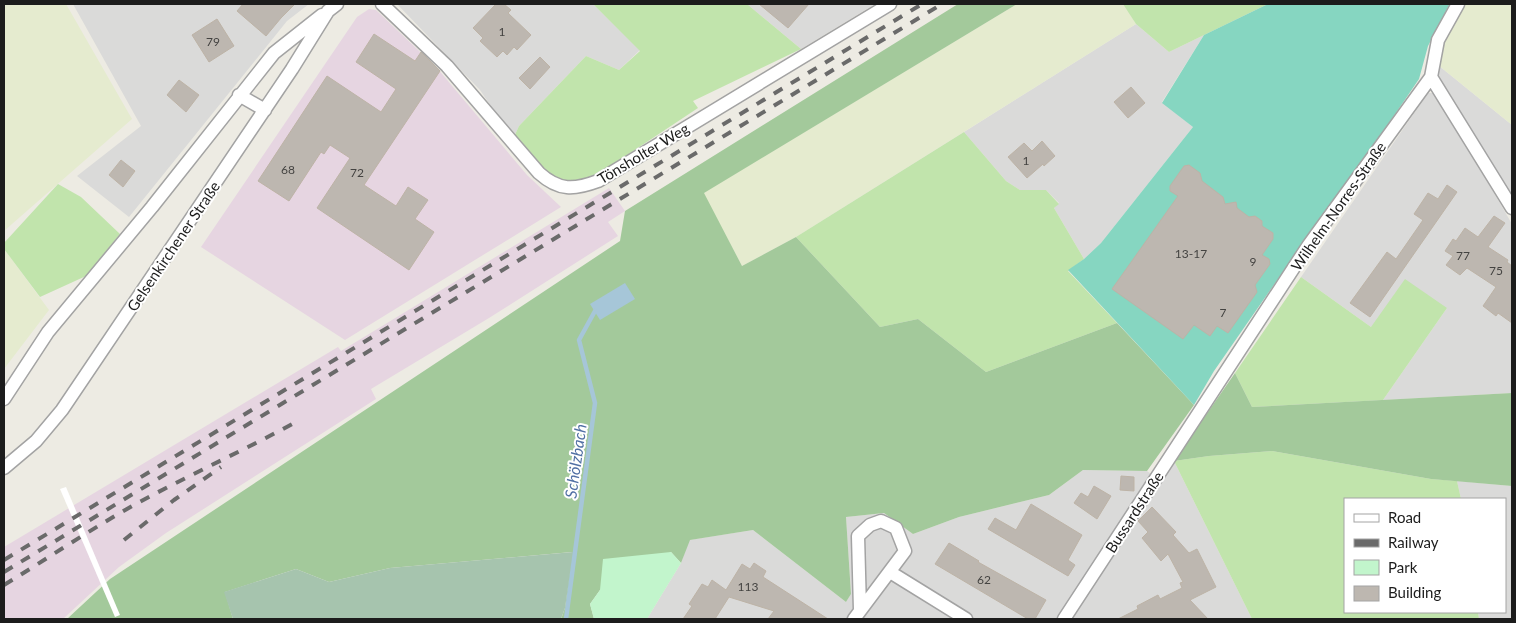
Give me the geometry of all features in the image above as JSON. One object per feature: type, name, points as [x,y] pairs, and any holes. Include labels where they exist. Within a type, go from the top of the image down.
[{"type":"street","name":"Tönsholter Weg","points":[[382,4],[447,66],[539,173],[561,187],[576,188],[598,181],[890,4]]},
{"type":"street","name":"Wilhelm-Norres-Straße","points":[[1204,404],[1308,246],[1431,77],[1438,40],[1458,4]]},
{"type":"street","name":"Gelsenkirchener Straße","points":[[4,399],[48,332],[152,207],[274,53],[332,7]]},
{"type":"street","name":"Gelsenkirchener Straße","points":[[4,468],[36,441],[62,410],[265,110],[332,7]]},
{"type":"street","points":[[1431,77],[1512,208]]},
{"type":"street","points":[[239,95],[265,110]]},
{"type":"street","name":"Bussardstraße","points":[[1064,619],[1204,404]]},
{"type":"street","points":[[881,521],[896,528],[905,551],[857,614],[858,536],[870,525],[881,521]]},
{"type":"street","points":[[890,572],[966,619]]},
{"type":"shaded area","points":[[73,4],[309,4],[287,21],[129,217],[77,176],[141,126]]},
{"type":"shaded area","points":[[397,4],[593,4],[640,50],[619,70],[586,56],[519,126],[514,137],[509,133],[480,90]]},
{"type":"shaded area","points":[[747,4],[875,4],[801,49]]},
{"type":"shaded area","points":[[369,9],[376,10],[437,68],[527,175],[561,207],[345,340],[201,247],[357,17]]},
{"type":"shaded area","points":[[1136,24],[1169,52],[1204,35],[1162,102],[1193,127],[1101,243],[1084,259],[1054,208],[1059,203],[1046,190],[1020,190],[1006,181],[964,132]]},
{"type":"shaded area","points":[[1438,65],[1512,125],[1512,196],[1439,77]]},
{"type":"shaded area","points":[[1428,93],[1436,93],[1512,224],[1512,393],[1383,400],[1447,308],[1371,327],[1301,277]]},
{"type":"shaded area","points":[[609,188],[625,211],[608,222],[618,236],[489,318],[371,389],[376,399],[166,533],[119,567],[63,619],[4,619],[4,547],[338,347],[341,351]]},
{"type":"shaded area","points":[[1174,461],[1252,619],[647,619],[681,563],[689,540],[753,530],[846,602],[851,594],[846,517],[884,513],[913,534],[959,517],[1049,495],[1083,470],[1147,471],[1161,481]]},
{"type":"shaded area","points":[[1457,481],[1512,486],[1512,619],[1479,619],[1478,613],[1506,613],[1506,498],[1461,498]]},
{"type":"green space","points":[[4,4],[66,4],[132,119],[4,231]]},
{"type":"green space","points":[[593,4],[747,4],[801,49],[693,101],[698,108],[594,177],[567,183],[552,177],[545,171],[514,137],[519,126],[586,56],[619,70],[640,51]]},
{"type":"green space","points":[[958,4],[1017,4],[704,193],[742,266],[796,237],[880,327],[918,319],[986,372],[1117,323],[1194,405],[1147,471],[1083,470],[1049,495],[959,517],[913,534],[884,513],[846,517],[851,594],[846,602],[753,530],[690,540],[681,563],[671,552],[600,590],[590,604],[594,619],[561,619],[565,608],[572,552],[390,568],[329,582],[296,569],[225,592],[233,619],[67,619],[110,579],[620,241],[625,211]]},
{"type":"green space","points":[[1017,4],[1124,4],[1136,24],[796,237],[742,266],[703,193]]},
{"type":"green space","points":[[1123,4],[1268,4],[1169,52],[1136,24]]},
{"type":"green space","points":[[1268,4],[1449,5],[1428,46],[1419,79],[1325,217],[1280,276],[1214,371],[1194,405],[1068,270],[1084,259],[1101,243],[1193,127],[1162,103],[1204,35]]},
{"type":"green space","points":[[1465,4],[1512,4],[1512,125],[1438,65],[1442,43]]},
{"type":"green space","points":[[964,132],[1006,181],[1020,190],[1046,190],[1059,204],[1054,208],[1084,259],[1068,271],[1117,323],[986,372],[918,319],[880,327],[796,237]]},
{"type":"green space","points":[[58,184],[81,197],[120,234],[86,276],[40,297],[4,249],[4,243]]},
{"type":"green space","points":[[4,249],[49,310],[4,369]]},
{"type":"green space","points":[[1301,277],[1371,327],[1405,279],[1447,308],[1383,400],[1252,407],[1235,373]]},
{"type":"green space","points":[[1235,373],[1252,407],[1512,393],[1512,486],[1431,479],[1272,451],[1174,461]]},
{"type":"green space","points":[[1272,451],[1431,479],[1457,481],[1461,498],[1344,498],[1344,613],[1478,613],[1479,619],[1252,619],[1174,461]]},
{"type":"green space","points":[[573,552],[565,608],[561,619],[233,619],[224,592],[296,569],[329,582],[390,568]]},
{"type":"green space","points":[[671,552],[681,563],[647,619],[594,619],[590,604],[600,590],[603,559]]},
{"type":"water","points":[[625,283],[635,299],[600,320],[590,304]]},
{"type":"pier","points":[[66,487],[120,615],[115,617],[60,489]]},
{"type":"building","points":[[243,4],[295,4],[266,36],[237,11]]},
{"type":"building","points":[[496,4],[504,4],[511,10],[508,13],[531,35],[517,50],[514,47],[507,55],[503,51],[497,57],[480,41],[483,38],[473,28]]},
{"type":"building","points":[[759,4],[809,4],[788,28]]},
{"type":"building","points":[[217,19],[234,46],[209,62],[192,35]]},
{"type":"building","points":[[374,34],[415,61],[421,52],[440,71],[364,185],[396,206],[408,187],[428,200],[415,219],[434,232],[409,270],[317,208],[350,158],[330,145],[324,154],[321,152],[289,201],[258,181],[327,76],[381,112],[396,89],[356,62]]},
{"type":"building","points":[[540,57],[550,67],[530,89],[519,78]]},
{"type":"building","points":[[179,80],[199,95],[186,112],[167,95]]},
{"type":"building","points":[[1131,87],[1145,103],[1128,118],[1114,102]]},
{"type":"building","points":[[1042,141],[1055,156],[1027,178],[1008,157],[1024,143],[1032,151]]},
{"type":"building","points":[[121,160],[135,171],[123,187],[109,175]]},
{"type":"building","points":[[1189,165],[1200,173],[1202,181],[1223,197],[1225,204],[1236,202],[1237,208],[1249,217],[1255,216],[1262,221],[1262,226],[1273,233],[1273,239],[1262,255],[1269,259],[1270,264],[1255,285],[1257,292],[1228,333],[1217,326],[1210,336],[1194,325],[1183,339],[1112,289],[1178,196],[1170,191],[1170,186],[1184,166]]},
{"type":"building","points":[[1447,185],[1457,192],[1370,317],[1350,303],[1387,252],[1396,259],[1423,220],[1414,214],[1428,193],[1438,199]]},
{"type":"building","points":[[1494,216],[1505,223],[1488,247],[1508,260],[1507,262],[1512,266],[1512,323],[1498,313],[1496,316],[1483,306],[1496,287],[1467,268],[1460,275],[1446,265],[1453,256],[1445,251],[1453,239],[1456,241],[1465,228],[1478,237]]},
{"type":"building","points":[[1121,476],[1134,477],[1134,491],[1120,490]]},
{"type":"building","points":[[1094,486],[1111,496],[1097,519],[1074,503],[1081,493],[1088,497]]},
{"type":"building","points":[[1031,504],[1082,535],[1068,560],[1075,565],[1068,576],[988,529],[995,518],[1016,530]]},
{"type":"building","points":[[1152,507],[1176,532],[1173,535],[1189,553],[1197,549],[1216,587],[1190,600],[1208,619],[1118,619],[1138,609],[1137,606],[1158,595],[1160,599],[1182,588],[1180,583],[1183,582],[1168,554],[1161,561],[1142,538],[1148,532],[1138,521]]},
{"type":"building","points":[[949,543],[978,562],[1046,600],[1035,619],[1028,619],[935,564]]},
{"type":"building","points":[[754,563],[766,571],[763,577],[828,619],[768,619],[774,611],[729,597],[715,619],[683,619],[692,606],[689,604],[702,584],[708,587],[712,580],[726,590],[742,564],[750,569]]},
{"type":"waterway","name":"Schölzbach","points":[[566,619],[595,403],[579,340],[595,311]]},
{"type":"railway","points":[[4,560],[922,4]]},
{"type":"railway","points":[[4,572],[942,4]]},
{"type":"railway","points":[[4,585],[127,509],[294,423]]},
{"type":"railway","points":[[124,540],[174,500],[221,467]]}]
